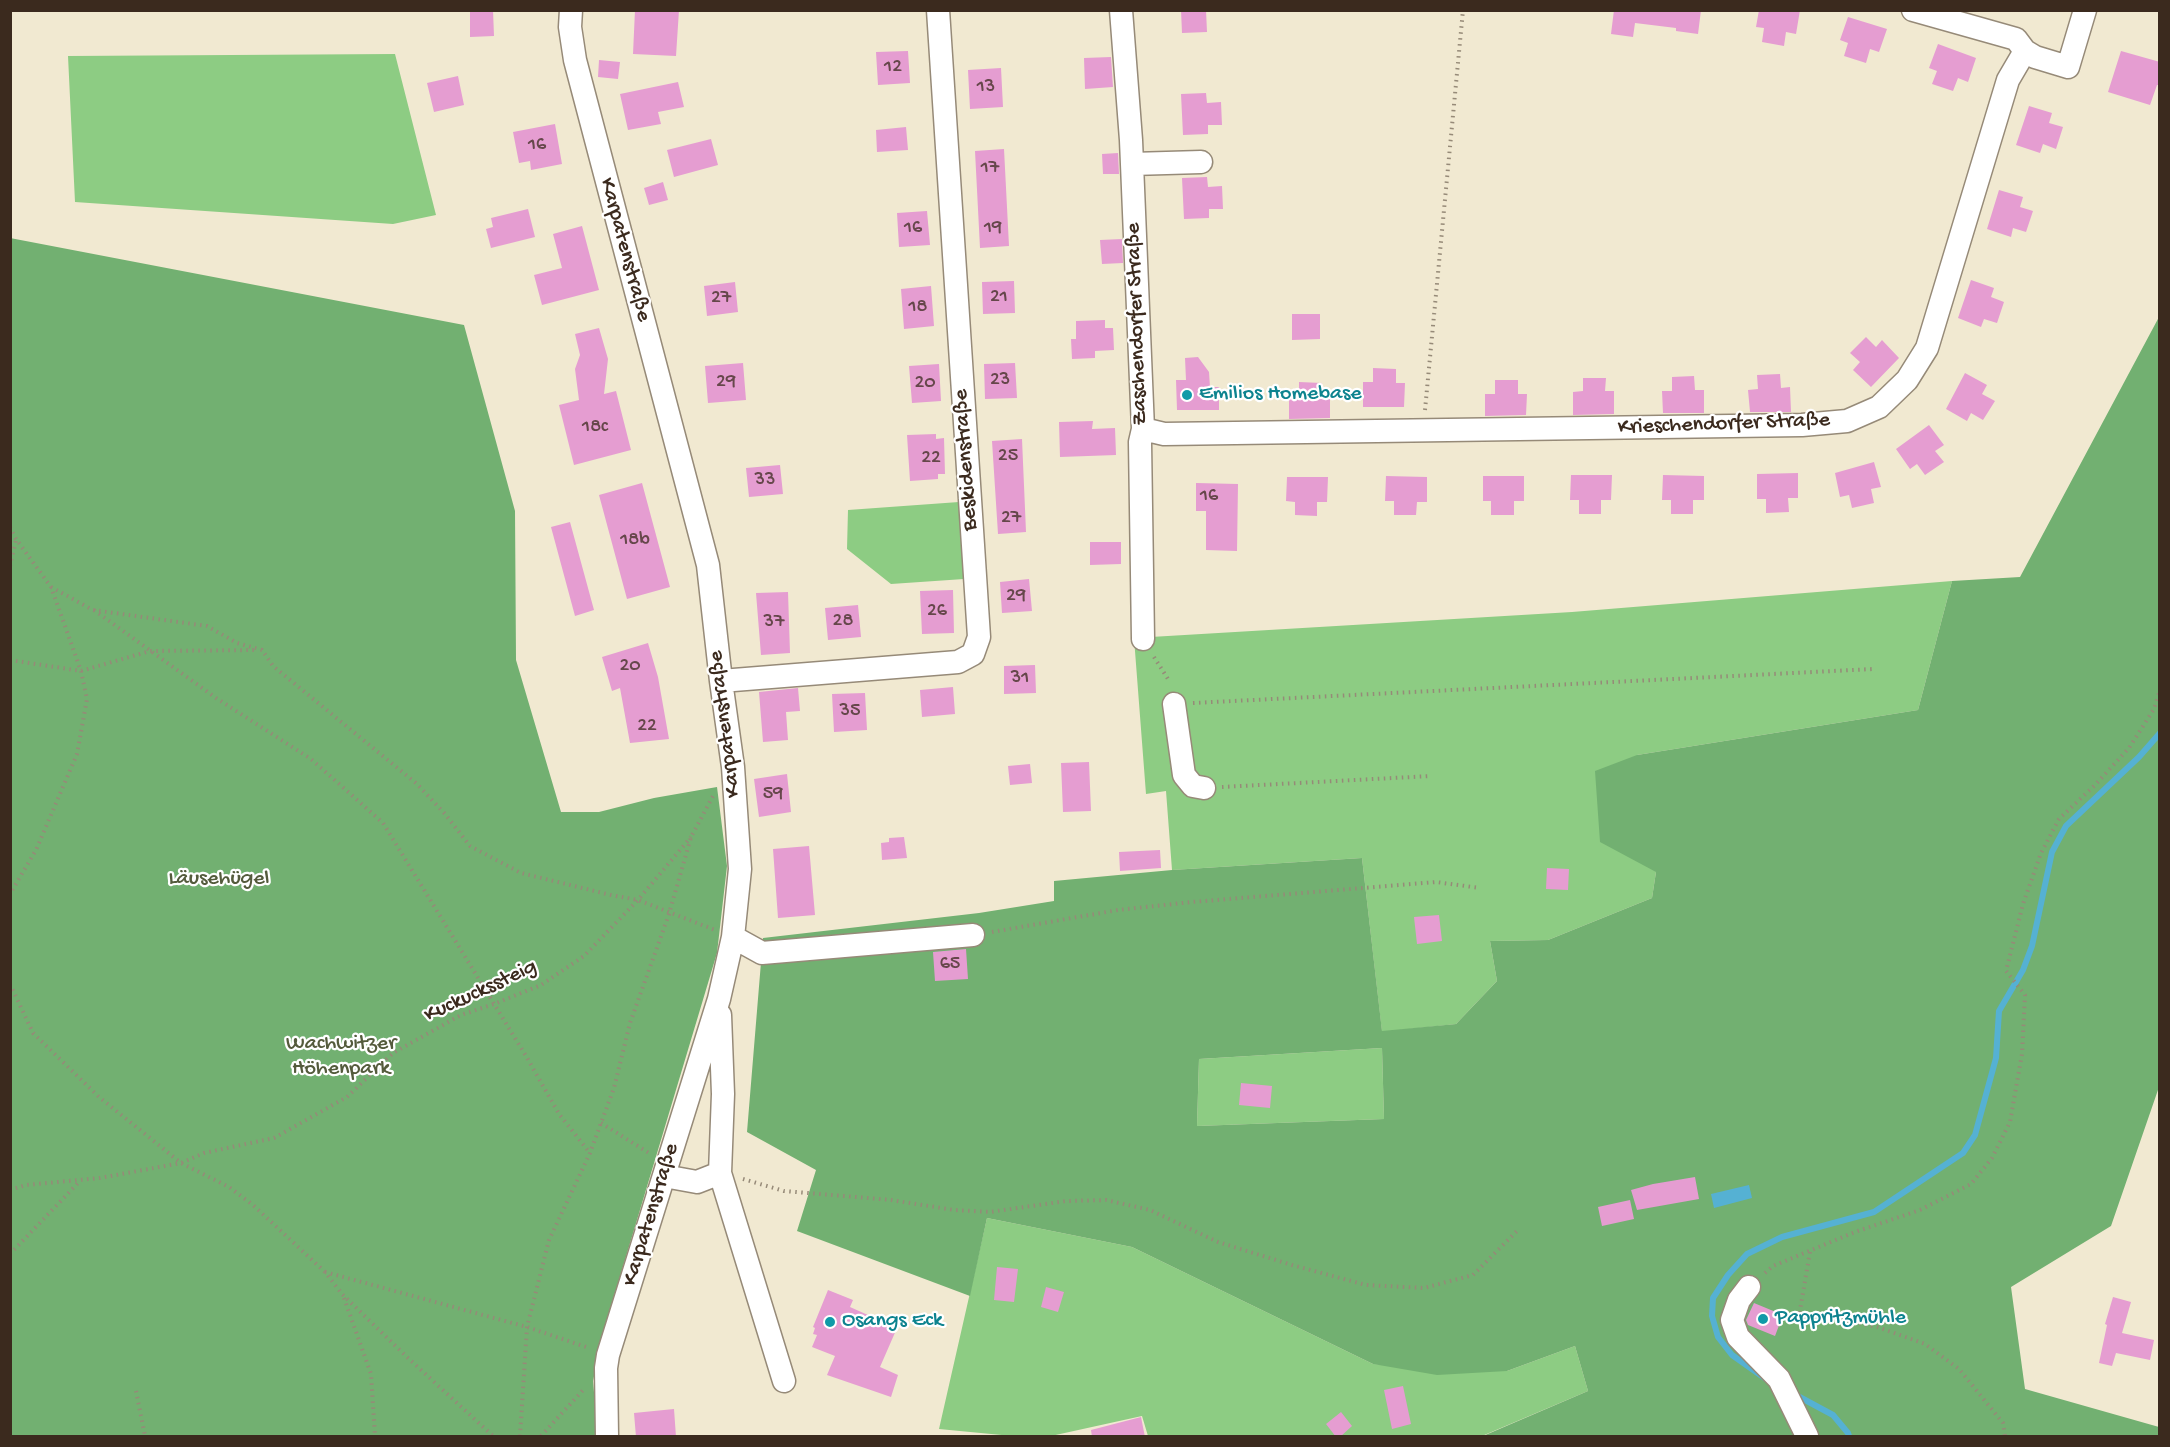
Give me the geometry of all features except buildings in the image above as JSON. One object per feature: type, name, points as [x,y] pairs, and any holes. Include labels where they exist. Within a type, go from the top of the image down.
[{"type":"street","name":"Karpatenstraße","points":[[571,10],[570,27],[575,60],[708,565],[734,777],[740,869],[732,937],[719,999],[607,1361],[607,1437]]},
{"type":"street","name":"Beskidenstraße","points":[[721,681],[958,662],[973,654],[979,637],[938,10]]},
{"type":"street","name":"Zaschendorfer Straße","points":[[1120,10],[1132,164],[1143,429],[1140,441],[1143,639]]},
{"type":"street","points":[[1913,10],[2016,39],[2025,51],[2035,57],[2068,67],[2085,10]]},
{"type":"street","name":"Krieschendorfer Straße","points":[[1143,429],[1164,434],[1802,426],[1846,421],[1879,407],[1907,380],[1927,348],[2008,80],[2025,51]]},
{"type":"street","points":[[1132,164],[1201,162]]},
{"type":"street","points":[[1174,704],[1184,776],[1193,786],[1204,788]]},
{"type":"street","points":[[732,937],[762,953],[974,935]]},
{"type":"street","points":[[719,999],[723,1094],[720,1173],[784,1381]]},
{"type":"street","points":[[666,1170],[697,1182],[720,1173]]},
{"type":"street","points":[[1749,1287],[1739,1300],[1732,1320],[1738,1338],[1755,1352],[1779,1379],[1807,1437]]},
{"type":"path","points":[[1423,431],[1463,10]]},
{"type":"path","points":[[10,526],[16,539],[51,587],[81,671],[87,699],[77,754],[36,850],[10,894]]},
{"type":"path","points":[[10,567],[16,539]]},
{"type":"path","points":[[51,587],[93,610],[216,698],[311,759],[383,823],[559,1114],[590,1153]]},
{"type":"path","points":[[93,610],[207,626],[237,643],[262,650],[273,666],[417,784],[470,846],[521,873],[638,900],[732,937]]},
{"type":"path","points":[[10,660],[81,671],[150,651],[262,650]]},
{"type":"path","points":[[1174,704],[1873,669]]},
{"type":"path","points":[[1749,1287],[1773,1266],[1920,1210],[1971,1184],[1992,1158],[2010,1122],[2022,1053],[2025,995],[2006,971],[2023,904],[2041,854],[2059,819],[2129,748],[2154,710],[2160,690]]},
{"type":"path","points":[[1204,788],[1431,776]]},
{"type":"path","points":[[520,1437],[527,1327],[549,1240],[590,1153],[614,1088],[630,1023],[669,914],[691,837],[717,787],[734,777]]},
{"type":"path","name":"Kuckuckssteig","points":[[10,1190],[26,1185],[80,1180],[181,1163],[204,1153],[274,1138],[347,1097],[393,1053],[461,1015],[541,985],[584,956],[638,900],[691,837]]},
{"type":"path","points":[[974,935],[1118,910],[1192,902],[1436,882],[1480,888]]},
{"type":"path","points":[[10,984],[33,1033],[99,1097],[181,1163],[229,1187],[253,1205],[325,1272],[342,1294],[493,1437]]},
{"type":"path","points":[[601,1123],[666,1170]]},
{"type":"path","points":[[720,1173],[784,1191],[891,1200],[954,1210],[990,1212],[1066,1201],[1106,1200],[1150,1210],[1218,1242],[1366,1285],[1424,1288],[1473,1275],[1519,1229]]},
{"type":"path","points":[[10,1254],[80,1180]]},
{"type":"path","points":[[1810,1251],[1799,1316],[1826,1316],[1877,1327],[1925,1344],[1959,1369],[2003,1424],[2005,1437]]},
{"type":"path","points":[[325,1272],[527,1327],[607,1361],[541,1437]]},
{"type":"path","points":[[342,1294],[371,1374],[375,1437]]},
{"type":"path","points":[[136,1391],[145,1437]]},
{"type":"green space","points":[[395,54],[436,215],[393,224],[75,202],[68,56]]},
{"type":"green space","name":"Wachwitzer Höhenpark","points":[[10,238],[464,325],[515,511],[516,660],[561,812],[599,812],[654,798],[717,787],[727,866],[717,953],[604,1330],[593,1381],[598,1436],[11,1436]]},
{"type":"green space","points":[[2159,317],[2159,1087],[2111,1226],[2011,1287],[2025,1389],[2159,1427],[2159,1436],[1483,1436],[1588,1391],[1575,1346],[1507,1371],[1437,1375],[1373,1364],[1132,1247],[987,1218],[970,1296],[797,1231],[816,1170],[747,1132],[763,938],[979,913],[1054,901],[1054,881],[1172,870],[1362,858],[1382,1031],[1456,1024],[1497,981],[1490,941],[1548,940],[1652,898],[1656,872],[1600,842],[1595,771],[1637,755],[1918,710],[1952,581],[2020,577]],"holes":[[[1382,1048],[1384,1119],[1197,1126],[1199,1059]]]},
{"type":"green space","points":[[959,502],[964,579],[891,584],[847,549],[848,510]]},
{"type":"green space","points":[[1952,581],[1918,710],[1637,755],[1656,872],[1652,898],[1548,940],[1490,941],[1497,981],[1456,1024],[1382,1032],[1362,858],[1172,870],[1166,791],[1146,794],[1134,638],[1572,612]]},
{"type":"green space","points":[[1382,1048],[1384,1119],[1197,1126],[1199,1059]]},
{"type":"green space","points":[[987,1218],[1132,1247],[1373,1364],[1507,1371],[1575,1346],[1588,1391],[1482,1436],[1148,1436],[1142,1416],[1051,1436],[1012,1436],[939,1429]]},
{"type":"water","points":[[1749,1185],[1752,1198],[1714,1208],[1711,1194]]},
{"type":"waterway","points":[[1766,1379],[1732,1355],[1718,1337],[1712,1316],[1713,1298],[1728,1275],[1747,1254],[1782,1237],[1874,1212],[1963,1153],[1975,1135],[1996,1058],[1999,1011],[2023,970],[2032,946],[2052,852],[2066,826],[2139,757],[2160,733]]},
{"type":"waterway","points":[[1794,1394],[1833,1415],[1849,1436]]},
{"type":"place","name":"Emilios Homebase","points":[[1187,395]]},
{"type":"place","name":"Pappritzmühle","points":[[1763,1319]]},
{"type":"place","name":"Osangs Eck","points":[[830,1322]]},
{"type":"park label","name":"Läusehügel","points":[[219,880]]}]
